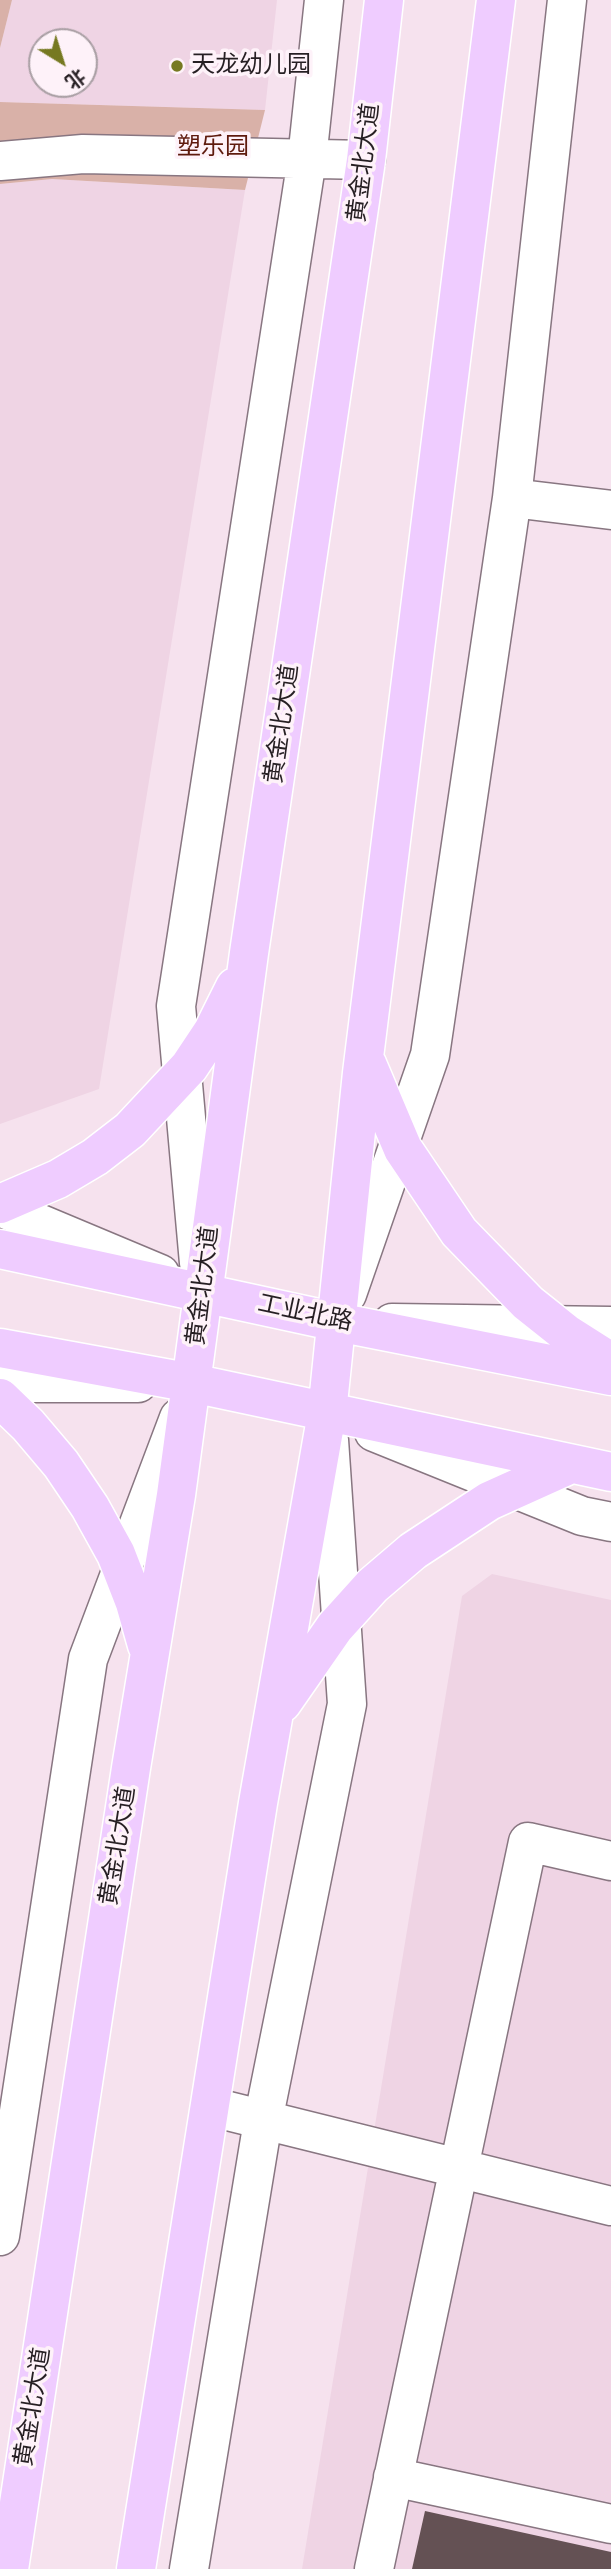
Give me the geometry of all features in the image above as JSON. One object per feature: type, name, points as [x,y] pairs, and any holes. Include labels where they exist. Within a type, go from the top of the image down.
[{"type":"main road","name":"黄金北大道","points":[[9,2569],[192,1383],[202,1291],[249,953],[366,160],[384,0]]},
{"type":"main road","points":[[136,2569],[273,1717],[327,1413],[364,1057],[496,0]]},
{"type":"main road","points":[[0,1206],[58,1179],[95,1157],[130,1130],[182,1075],[213,1031],[249,953]]},
{"type":"main road","points":[[364,1057],[400,1142],[429,1191],[458,1232],[492,1269],[556,1325],[611,1362]]},
{"type":"main road","name":"工业北路","points":[[0,1249],[337,1322],[611,1376]]},
{"type":"main road","points":[[0,1348],[192,1383],[611,1472]]},
{"type":"main road","points":[[0,1398],[28,1424],[61,1464],[90,1507],[122,1570],[135,1603],[149,1654]]},
{"type":"main road","points":[[273,1717],[302,1670],[341,1620],[372,1586],[413,1550],[450,1524],[513,1488],[571,1464]]},
{"type":"street","points":[[0,1206],[202,1291],[176,1006],[307,159],[324,0]]},
{"type":"street","points":[[567,0],[512,498],[430,1055],[337,1322],[611,1326]]},
{"type":"street","points":[[0,161],[83,154],[366,160]]},
{"type":"street","points":[[512,498],[611,510]]},
{"type":"street","points":[[0,1383],[192,1383],[88,1659],[0,2236]]},
{"type":"street","points":[[189,2569],[263,2121],[347,1704],[327,1413],[582,1516],[611,1522]]},
{"type":"street","points":[[374,2569],[528,1842],[611,1861]]},
{"type":"street","points":[[212,2107],[611,2206]]},
{"type":"street","points":[[393,2477],[611,2524]]},
{"type":"shaded area","name":"天龙幼儿园","points":[[12,0],[277,0],[265,110],[0,102],[0,48]]},
{"type":"shaded area","points":[[52,179],[245,190],[99,1089],[0,1124],[0,184]]},
{"type":"shaded area","points":[[492,1574],[611,1600],[611,2569],[302,2569],[462,1596]]},
{"type":"green space","points":[[0,0],[12,0],[0,48]]},
{"type":"green space","name":"塑乐园","points":[[0,102],[265,110],[245,190],[52,179],[0,184]]},
{"type":"building","points":[[425,2511],[611,2552],[611,2569],[412,2569]]},
{"type":"place","name":"天龙幼儿园","points":[[177,66]]}]
